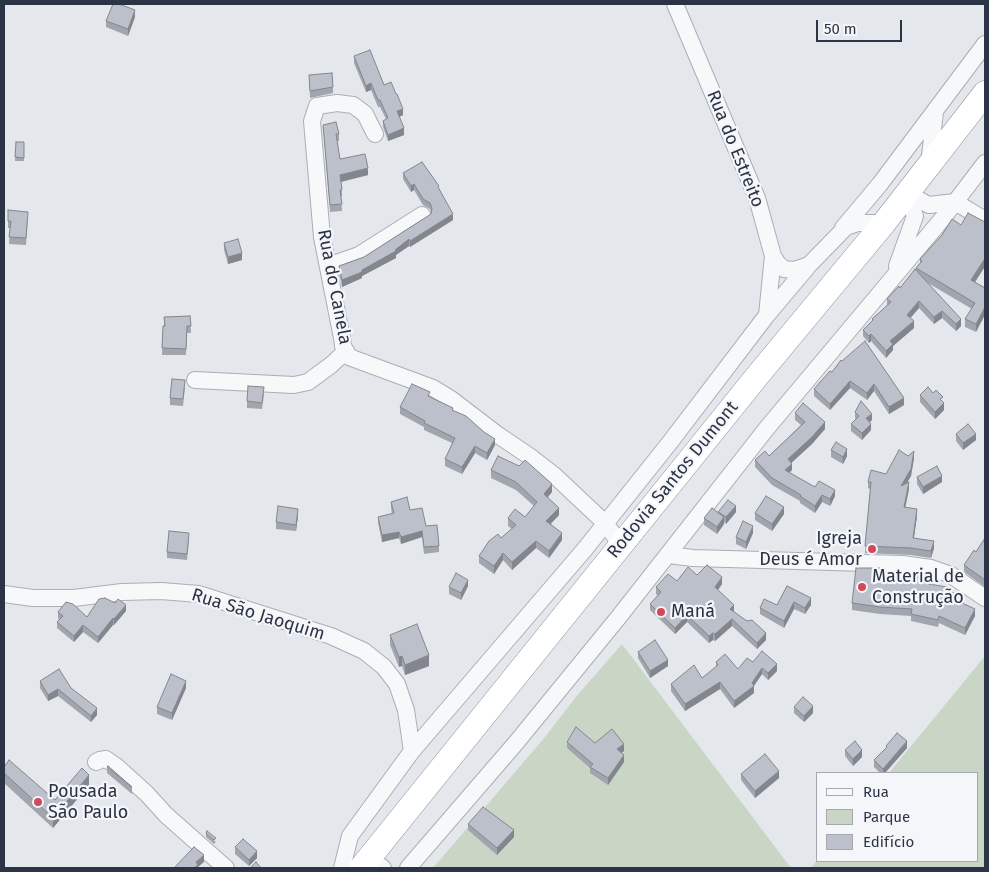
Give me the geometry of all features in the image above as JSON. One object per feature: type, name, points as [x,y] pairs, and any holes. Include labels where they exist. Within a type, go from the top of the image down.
[{"type":"highway","name":"Rodovia Santos Dumont","points":[[371,865],[621,545],[884,222],[985,93]]},
{"type":"street","name":"Rua do Estreito","points":[[675,4],[757,198],[774,256]]},
{"type":"street","points":[[330,868],[350,836],[412,751],[585,549],[671,441],[767,315],[880,184],[985,44]]},
{"type":"street","name":"Rua do Canela","points":[[375,134],[365,114],[354,105],[336,103],[317,106],[312,121],[322,237],[342,338],[349,357],[433,388],[452,399],[554,475],[604,523],[621,545]]},
{"type":"street","points":[[929,164],[935,111]]},
{"type":"street","points":[[408,868],[521,736],[668,555],[767,428],[955,202],[985,163]]},
{"type":"street","points":[[906,193],[929,205],[955,202],[985,220]]},
{"type":"street","points":[[893,277],[915,216],[906,193]]},
{"type":"street","points":[[328,266],[359,255],[422,215]]},
{"type":"street","points":[[839,233],[846,227],[858,223],[884,222]]},
{"type":"street","points":[[774,256],[778,264],[784,269],[794,270],[809,265]]},
{"type":"street","points":[[767,315],[774,256]]},
{"type":"street","points":[[195,380],[294,386],[308,382],[331,366],[346,351]]},
{"type":"street","points":[[671,441],[682,470]]},
{"type":"street","points":[[668,555],[693,558],[902,564],[931,568],[951,575],[985,598]]},
{"type":"street","name":"Rua São Jaoquim","points":[[4,594],[33,598],[74,598],[122,592],[161,590],[199,594],[331,636],[364,651],[384,667],[397,684],[406,710],[412,751]]},
{"type":"street","points":[[96,762],[106,759],[116,766],[147,794],[166,815],[226,868]]},
{"type":"street","points":[[342,868],[350,836]]},
{"type":"green space","points":[[622,644],[791,868],[433,868],[545,737],[575,698]]},
{"type":"green space","points":[[985,656],[985,868],[811,868],[816,862],[979,862],[979,772],[890,772]]},
{"type":"building","points":[[113,4],[119,4],[135,10],[128,29],[106,21]]},
{"type":"building","points":[[370,50],[384,85],[391,82],[403,109],[397,111],[404,128],[388,135],[383,121],[388,118],[371,83],[366,86],[354,56]]},
{"type":"building","points":[[332,73],[333,87],[310,91],[309,75]]},
{"type":"building","points":[[336,122],[339,134],[336,134],[340,159],[365,154],[368,168],[340,175],[342,204],[330,205],[323,125]]},
{"type":"building","points":[[16,142],[24,142],[24,158],[15,157]]},
{"type":"building","points":[[422,162],[439,186],[453,214],[410,241],[409,239],[396,251],[362,270],[362,272],[342,280],[339,266],[364,257],[431,214],[432,208],[430,203],[423,199],[414,184],[411,186],[403,173]]},
{"type":"building","points":[[8,210],[28,212],[26,238],[9,237],[11,221],[8,221]]},
{"type":"building","points":[[968,213],[985,222],[985,261],[971,280],[985,288],[985,307],[976,324],[965,319],[975,303],[916,268],[922,261],[920,259],[942,235],[952,219],[961,225]]},
{"type":"building","points":[[238,239],[242,253],[228,257],[224,243]]},
{"type":"building","points":[[915,269],[961,319],[956,324],[942,311],[934,317],[919,301],[907,315],[914,321],[890,341],[893,344],[886,351],[871,334],[869,336],[863,330],[891,302],[887,299],[899,286],[900,288]]},
{"type":"building","points":[[190,316],[191,326],[187,326],[186,349],[162,348],[163,326],[165,326],[164,317]]},
{"type":"building","points":[[865,341],[904,398],[889,407],[874,384],[867,393],[850,381],[830,404],[814,389],[830,371],[832,372],[841,360]]},
{"type":"building","points":[[172,379],[185,380],[183,399],[170,398]]},
{"type":"building","points":[[412,384],[430,392],[428,396],[466,416],[495,439],[487,453],[475,446],[462,467],[445,459],[455,438],[424,423],[425,421],[400,407]]},
{"type":"building","points":[[248,386],[264,387],[262,403],[247,401]]},
{"type":"building","points":[[928,387],[933,393],[936,390],[943,397],[940,399],[944,403],[935,412],[920,395]]},
{"type":"building","points":[[861,401],[872,414],[866,418],[871,424],[862,433],[851,424],[859,416],[855,412]]},
{"type":"building","points":[[803,403],[825,422],[788,459],[792,464],[785,470],[815,487],[819,481],[835,490],[830,499],[822,495],[815,506],[801,495],[772,478],[755,460],[765,451],[769,456],[805,422],[795,413]]},
{"type":"building","points":[[968,424],[976,434],[963,443],[956,434]]},
{"type":"building","points":[[836,442],[847,449],[843,457],[831,450]]},
{"type":"building","points":[[899,450],[908,456],[914,451],[911,469],[901,486],[909,482],[904,507],[917,509],[913,538],[934,541],[931,551],[865,546],[871,482],[868,482],[871,470],[886,474]]},
{"type":"building","points":[[498,456],[519,466],[525,460],[552,484],[544,494],[559,508],[546,521],[562,533],[549,551],[536,541],[512,562],[503,553],[494,566],[479,556],[489,541],[498,534],[501,538],[516,525],[508,518],[515,509],[525,517],[537,502],[516,482],[491,470]]},
{"type":"building","points":[[937,466],[942,476],[923,487],[917,477]]},
{"type":"building","points":[[766,496],[784,507],[772,524],[755,513]]},
{"type":"building","points":[[407,497],[410,510],[422,508],[426,526],[437,525],[439,546],[424,547],[422,531],[401,537],[399,532],[382,535],[378,517],[394,513],[391,502]]},
{"type":"building","points":[[728,500],[736,506],[726,517],[718,512]]},
{"type":"building","points":[[278,506],[298,509],[296,525],[276,522]]},
{"type":"building","points":[[712,508],[724,517],[717,527],[704,518]]},
{"type":"building","points":[[743,521],[753,526],[746,542],[736,537]]},
{"type":"building","points":[[169,531],[189,533],[187,554],[167,552]]},
{"type":"building","points":[[985,538],[985,580],[964,565]]},
{"type":"building","points":[[707,565],[722,577],[715,587],[734,605],[730,609],[747,621],[752,620],[766,633],[757,643],[732,619],[715,634],[713,633],[709,636],[687,615],[675,628],[650,604],[661,592],[656,587],[668,574],[677,581],[688,567],[697,575]]},
{"type":"building","points":[[856,568],[885,568],[884,576],[906,578],[918,578],[919,573],[930,574],[929,584],[947,587],[946,590],[962,596],[960,602],[975,609],[965,628],[939,616],[938,620],[911,614],[912,609],[852,603]]},
{"type":"building","points":[[456,573],[468,580],[461,593],[449,587]]},
{"type":"building","points":[[787,586],[811,598],[805,608],[794,602],[784,621],[760,608],[764,599],[777,605]]},
{"type":"building","points":[[105,598],[115,603],[118,599],[126,605],[98,637],[83,625],[74,636],[57,622],[63,616],[58,612],[66,602],[73,604],[87,617],[99,599]]},
{"type":"building","points":[[417,624],[429,655],[405,665],[402,656],[399,657],[390,635]]},
{"type":"building","points":[[655,640],[668,660],[650,671],[638,652]]},
{"type":"building","points":[[762,651],[777,664],[768,673],[762,668],[752,683],[754,686],[734,701],[720,682],[685,704],[671,684],[694,665],[702,678],[718,665],[716,662],[725,654],[738,669],[747,658],[753,662]]},
{"type":"building","points":[[59,669],[71,688],[97,708],[91,716],[58,689],[48,695],[40,681]]},
{"type":"building","points":[[171,674],[186,681],[172,713],[157,707]]},
{"type":"building","points":[[803,697],[813,706],[804,716],[794,707]]},
{"type":"building","points":[[576,727],[595,743],[612,729],[624,744],[617,749],[624,755],[608,778],[590,767],[593,764],[567,742]]},
{"type":"building","points":[[897,733],[907,741],[883,769],[874,760]]},
{"type":"building","points":[[855,741],[862,750],[853,759],[845,750]]},
{"type":"building","points":[[765,754],[779,771],[755,791],[741,774]]},
{"type":"building","points":[[9,760],[55,800],[82,768],[89,775],[53,818],[4,773],[4,767]]},
{"type":"building","points":[[108,766],[132,787],[107,767]]},
{"type":"building","points":[[483,807],[514,830],[497,848],[468,824]]},
{"type":"building","points":[[207,831],[216,838],[214,840],[206,833]]},
{"type":"building","points":[[243,839],[257,851],[249,860],[235,847]]},
{"type":"building","points":[[194,847],[204,855],[196,862],[198,865],[194,868],[174,868]]},
{"type":"building","points":[[256,862],[261,868],[250,868]]},
{"type":"place","name":"Igreja Deus é Amor","points":[[872,549]]},
{"type":"place","name":"Material de Construção","points":[[862,587]]},
{"type":"place","name":"Maná","points":[[661,612]]},
{"type":"place","name":"Pousada São Paulo","points":[[38,802]]}]
